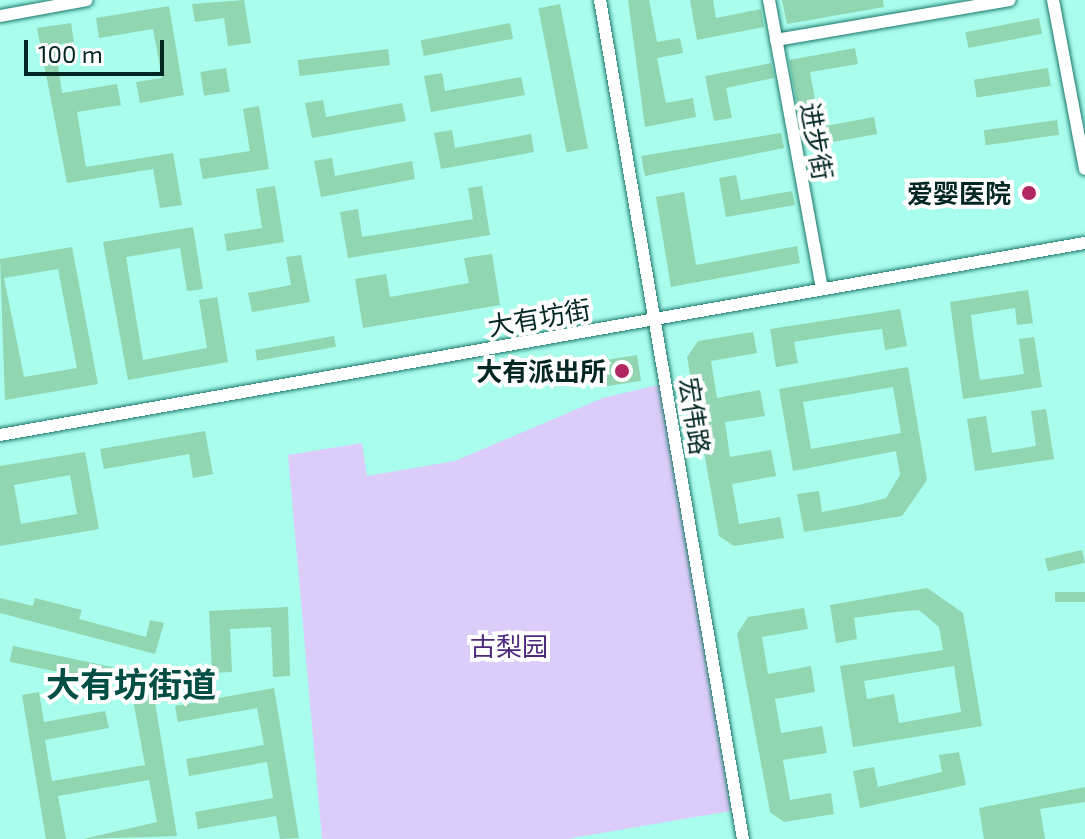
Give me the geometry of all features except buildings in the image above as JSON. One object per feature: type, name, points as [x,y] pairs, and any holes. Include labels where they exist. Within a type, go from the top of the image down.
[{"type":"main road","points":[[0,16],[87,0]]},
{"type":"main road","name":"宏伟路","points":[[600,0],[657,318],[743,839]]},
{"type":"main road","name":"进步街","points":[[769,0],[822,289]]},
{"type":"main road","points":[[776,40],[1010,0]]},
{"type":"main road","points":[[1053,0],[1085,169]]},
{"type":"main road","name":"大有坊街","points":[[0,435],[1085,243]]},
{"type":"green space","name":"古梨园","points":[[662,384],[731,811],[566,839],[322,839],[288,455],[362,443],[367,476],[455,461],[603,398]]},
{"type":"place","name":"爱婴医院","points":[[1029,193]]},
{"type":"place","name":"大有派出所","points":[[622,371]]},
{"type":"district","name":"大有坊街道","points":[[131,684]]}]
